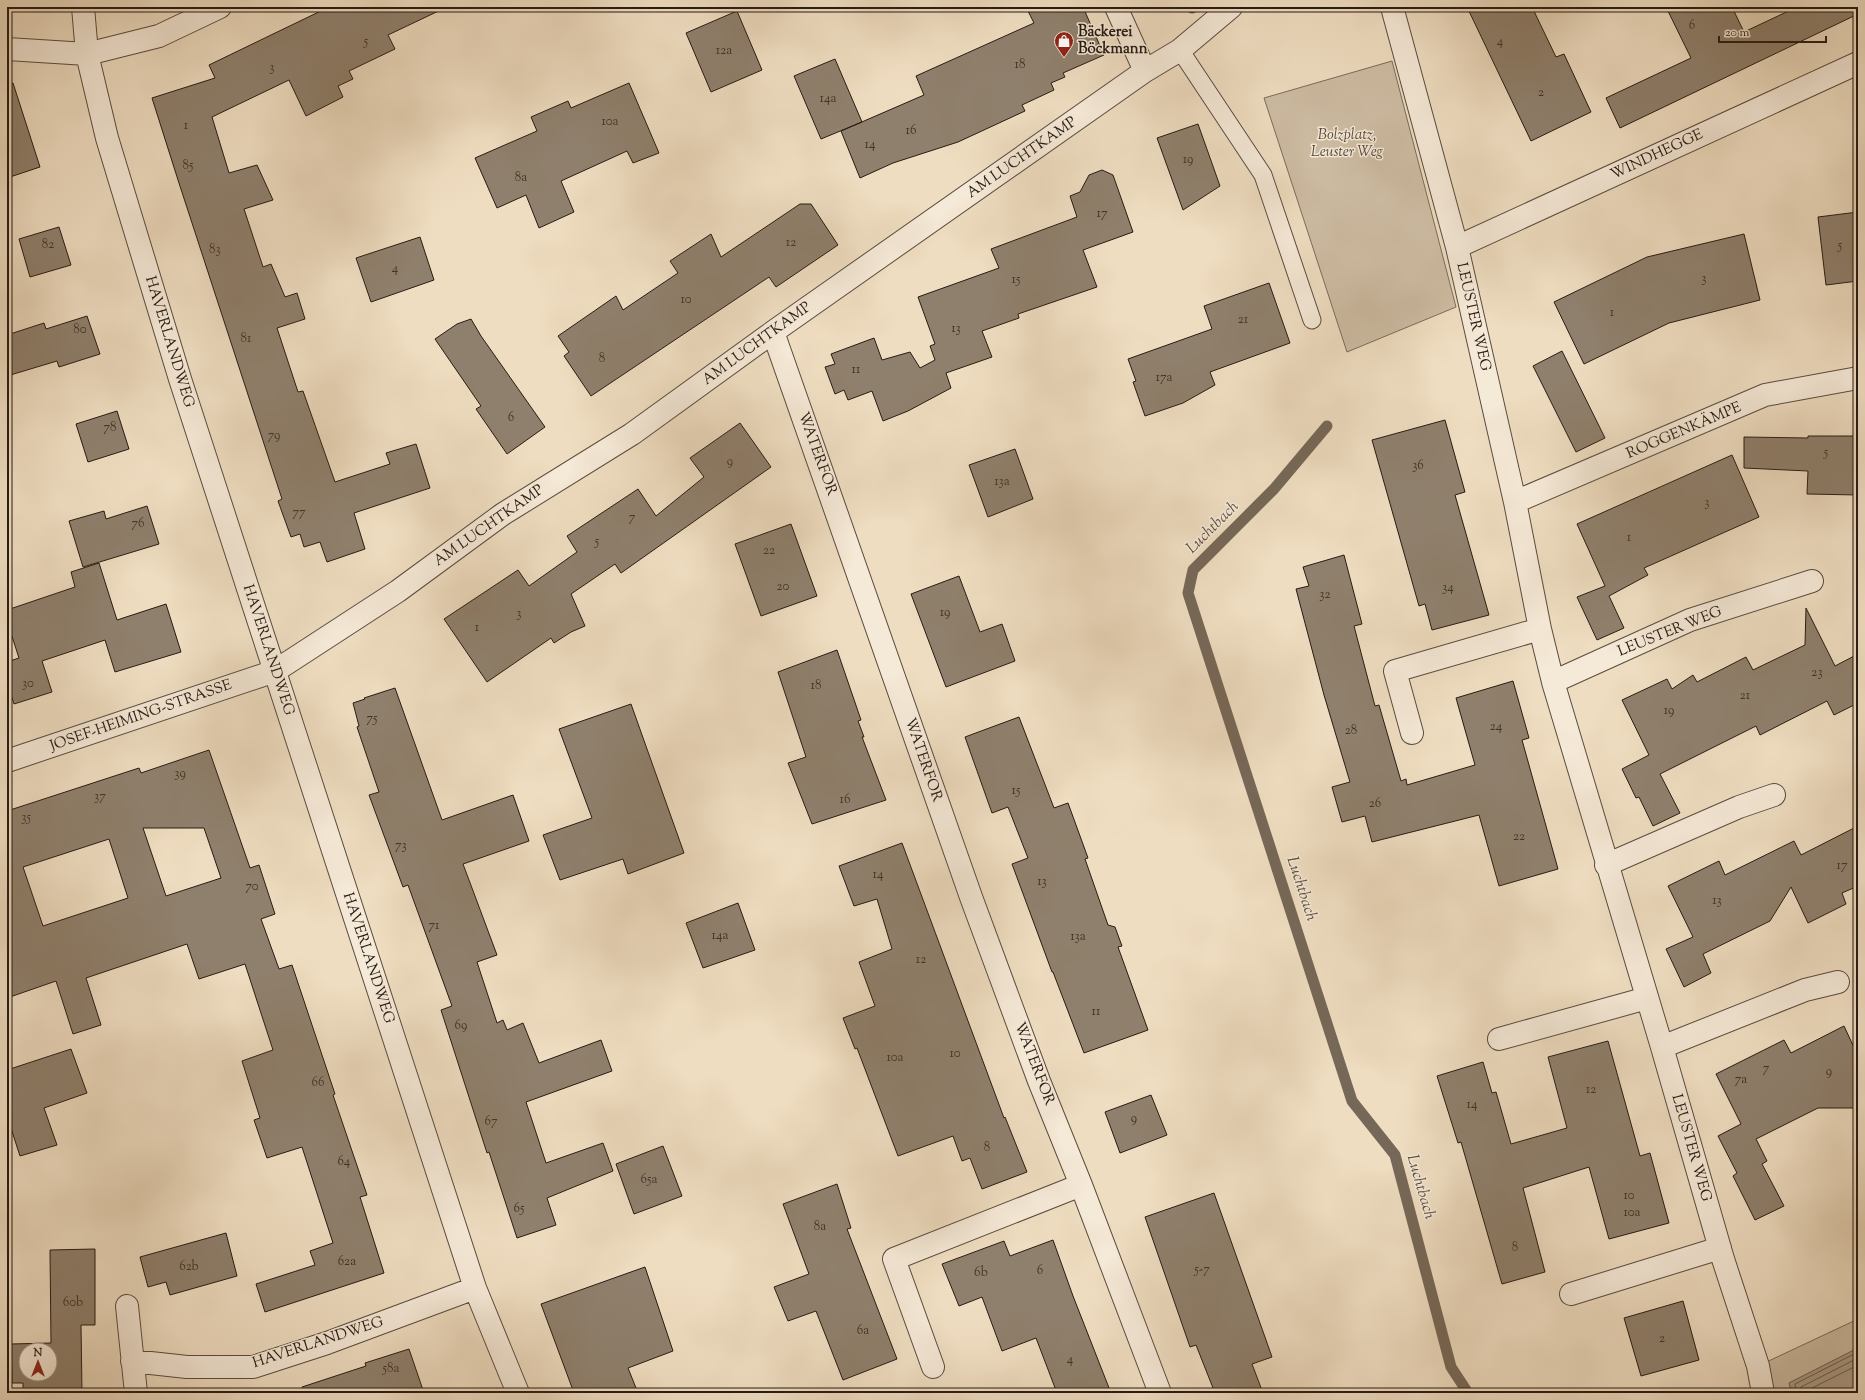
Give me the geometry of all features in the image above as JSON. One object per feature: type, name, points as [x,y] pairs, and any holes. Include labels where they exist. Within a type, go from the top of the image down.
[{"type":"street","name":"HAVERLANDWEG","points":[[84,7],[87,54],[107,138],[178,372],[475,1288],[518,1393]]},
{"type":"street","points":[[7,49],[87,54],[159,36],[220,7]]},
{"type":"street","points":[[1116,7],[1145,71]]},
{"type":"street","name":"AM LUCHTKAMP","points":[[275,671],[398,591],[503,514],[632,434],[773,332],[1145,71],[1180,50],[1231,7]]},
{"type":"street","name":"LEUSTER WEG","points":[[1392,7],[1457,247],[1515,502],[1540,630],[1552,682],[1662,1047],[1720,1248],[1758,1366],[1763,1393]]},
{"type":"street","name":"WINDHEGGE","points":[[1457,247],[1858,63]]},
{"type":"street","name":"WATERFOR","points":[[773,332],[842,524],[971,898],[1037,1073],[1082,1185],[1160,1393]]},
{"type":"street","name":"ROGGENKÄMPE","points":[[1515,502],[1766,395],[1858,378]]},
{"type":"street","name":"LEUSTER WEG","points":[[1552,682],[1690,620],[1812,581]]},
{"type":"street","points":[[1412,733],[1395,671],[1540,630]]},
{"type":"street","name":"JOSEF-HEIMING-STRASSE","points":[[7,761],[275,671]]},
{"type":"street","points":[[1606,865],[1739,807],[1774,795]]},
{"type":"street","points":[[1662,1047],[1805,990],[1838,982]]},
{"type":"street","points":[[1499,1039],[1647,998]]},
{"type":"street","points":[[933,1367],[894,1258],[1082,1185]]},
{"type":"street","points":[[1571,1294],[1720,1248]]},
{"type":"street","name":"HAVERLANDWEG","points":[[132,1361],[187,1367],[253,1367],[327,1343],[475,1288]]},
{"type":"street","points":[[127,1306],[136,1393]]},
{"type":"lane","points":[[1180,50],[1263,175],[1312,320]]},
{"type":"green space","name":"Bolzplatz, Leuster Weg","points":[[1392,61],[1456,307],[1347,352],[1264,98]]},
{"type":"green space","points":[[1858,1319],[1858,1348],[1789,1383],[1792,1393],[1763,1393],[1758,1366]]},
{"type":"water","points":[[1858,1348],[1858,1393],[1792,1393],[1789,1383]]},
{"type":"building","points":[[329,7],[447,7],[388,35],[395,49],[349,71],[353,79],[338,86],[343,97],[306,116],[289,80],[212,117],[229,173],[257,165],[273,200],[244,209],[263,267],[271,264],[285,297],[297,293],[305,319],[277,328],[298,392],[303,391],[335,482],[390,464],[386,453],[416,444],[430,488],[354,513],[365,549],[327,562],[320,542],[304,547],[300,534],[291,537],[278,501],[282,499],[152,98],[215,78],[209,65]]},
{"type":"building","points":[[1026,7],[1083,7],[1104,55],[1063,73],[1065,77],[1051,83],[1054,90],[1022,105],[1025,111],[958,142],[893,163],[860,178],[841,131],[924,95],[916,76],[1034,23]]},
{"type":"building","points":[[1467,7],[1532,7],[1556,57],[1564,54],[1591,112],[1531,141]]},
{"type":"building","points":[[1666,7],[1732,7],[1744,32],[1797,7],[1858,7],[1858,14],[1620,128],[1606,98],[1691,58]]},
{"type":"building","points":[[737,11],[762,70],[711,92],[686,33]]},
{"type":"building","points":[[835,59],[862,122],[821,139],[794,76]]},
{"type":"building","points":[[13,83],[40,167],[7,178],[7,84]]},
{"type":"building","points":[[629,83],[659,153],[633,163],[627,151],[561,181],[574,212],[539,228],[526,195],[497,208],[475,158],[537,131],[531,117],[568,101],[571,108]]},
{"type":"building","points":[[1198,124],[1220,186],[1183,210],[1157,138]]},
{"type":"building","points":[[1102,170],[1113,175],[1133,232],[1083,250],[1097,287],[1018,314],[1019,318],[982,331],[992,357],[946,373],[951,388],[908,411],[883,421],[872,391],[848,400],[844,390],[835,394],[825,367],[835,364],[831,354],[874,338],[882,360],[910,352],[920,368],[935,360],[930,346],[935,344],[918,297],[999,268],[991,249],[1077,217],[1070,196],[1080,192],[1089,175]]},
{"type":"building","points":[[800,204],[811,204],[838,245],[776,287],[769,277],[591,396],[564,356],[569,352],[558,336],[616,296],[623,310],[678,273],[670,261],[711,234],[721,257]]},
{"type":"building","points":[[1858,212],[1858,281],[1826,285],[1818,217]]},
{"type":"building","points":[[59,227],[71,265],[30,277],[19,239]]},
{"type":"building","points":[[1744,234],[1760,300],[1669,323],[1584,364],[1554,302],[1647,257]]},
{"type":"building","points":[[420,237],[434,280],[371,302],[356,258]]},
{"type":"building","points":[[1269,283],[1290,343],[1210,372],[1215,385],[1183,403],[1145,416],[1133,382],[1136,381],[1128,359],[1212,329],[1204,306]]},
{"type":"building","points":[[87,316],[100,354],[59,367],[57,361],[7,376],[7,335],[44,323],[46,329]]},
{"type":"building","points":[[471,319],[481,336],[545,427],[507,454],[476,409],[481,406],[435,339],[457,324]]},
{"type":"building","points":[[1562,351],[1605,438],[1576,452],[1533,366]]},
{"type":"building","points":[[117,411],[129,449],[88,462],[76,424]]},
{"type":"building","points":[[1445,420],[1465,492],[1455,495],[1489,615],[1432,630],[1425,604],[1419,606],[1372,440]]},
{"type":"building","points":[[740,423],[771,467],[621,573],[615,564],[571,594],[585,626],[571,632],[554,643],[551,638],[487,682],[444,619],[518,570],[529,586],[577,552],[567,536],[638,489],[656,516],[704,477],[690,458]]},
{"type":"building","points":[[1808,436],[1858,436],[1858,495],[1807,494],[1808,471],[1744,468],[1744,437],[1808,438]]},
{"type":"building","points":[[1015,449],[1033,499],[988,517],[969,465]]},
{"type":"building","points":[[1732,455],[1759,517],[1644,568],[1648,575],[1609,596],[1624,628],[1597,640],[1577,597],[1605,586],[1577,524]]},
{"type":"building","points":[[147,506],[159,544],[83,567],[69,521],[104,511],[106,519]]},
{"type":"building","points":[[791,524],[817,596],[761,616],[735,544]]},
{"type":"building","points":[[1344,555],[1362,624],[1354,626],[1375,706],[1379,705],[1401,781],[1406,779],[1407,785],[1475,765],[1456,698],[1513,681],[1529,738],[1522,740],[1558,869],[1499,886],[1479,815],[1372,842],[1365,816],[1342,822],[1332,787],[1350,782],[1324,695],[1296,589],[1309,586],[1303,567]]},
{"type":"building","points":[[99,563],[117,620],[166,604],[181,652],[115,672],[105,640],[42,661],[52,692],[14,704],[7,683],[7,662],[19,658],[7,621],[7,610],[75,587],[71,572]]},
{"type":"building","points":[[959,576],[980,632],[1002,624],[1015,661],[946,687],[911,594]]},
{"type":"building","points":[[1806,608],[1835,666],[1858,654],[1858,703],[1834,715],[1827,701],[1760,735],[1756,726],[1660,774],[1680,813],[1653,826],[1639,797],[1636,798],[1622,769],[1649,755],[1622,700],[1667,679],[1672,689],[1693,675],[1697,682],[1746,657],[1753,670],[1805,645]]},
{"type":"building","points":[[837,650],[861,720],[858,721],[864,737],[862,737],[886,800],[812,824],[788,763],[806,757],[778,672]]},
{"type":"building","points":[[395,688],[442,820],[513,795],[529,841],[463,864],[497,955],[477,962],[497,1023],[503,1020],[507,1030],[523,1023],[539,1063],[601,1040],[612,1071],[526,1102],[546,1163],[603,1143],[613,1171],[547,1198],[556,1225],[517,1238],[489,1152],[487,1153],[441,1010],[452,1006],[408,885],[403,887],[369,795],[379,792],[357,727],[359,726],[353,703]]},
{"type":"building","points":[[631,704],[684,853],[628,874],[623,859],[560,880],[543,835],[592,818],[559,729]]},
{"type":"building","points":[[1019,717],[1054,808],[1068,803],[1088,858],[1085,859],[1108,925],[1115,927],[1122,946],[1118,947],[1148,1030],[1084,1053],[1012,864],[1028,858],[1008,807],[992,813],[965,737]]},
{"type":"building","points":[[209,750],[250,868],[259,865],[275,914],[261,919],[279,969],[292,965],[335,1094],[333,1095],[367,1195],[360,1197],[384,1273],[265,1312],[256,1284],[315,1265],[310,1251],[333,1243],[302,1147],[267,1158],[254,1120],[260,1118],[242,1061],[273,1050],[245,964],[199,979],[187,944],[86,978],[101,1025],[73,1034],[56,981],[7,998],[7,811],[139,768],[141,773]],"holes":[[[143,828],[204,828],[221,878],[166,896]],[[109,839],[128,898],[43,926],[23,867]]]},
{"type":"building","points":[[1858,826],[1858,886],[1842,893],[1846,904],[1808,923],[1791,887],[1770,921],[1703,954],[1711,973],[1684,987],[1666,949],[1693,937],[1668,886],[1719,861],[1725,875],[1794,841],[1801,855]]},
{"type":"building","points":[[902,843],[1004,1118],[1005,1117],[1027,1172],[982,1189],[970,1158],[962,1161],[953,1136],[898,1156],[857,1048],[855,1049],[843,1018],[875,1006],[859,962],[892,949],[877,899],[854,906],[839,866]]},
{"type":"building","points":[[738,903],[755,950],[703,968],[686,923]]},
{"type":"building","points":[[1844,1026],[1858,1056],[1858,1108],[1818,1108],[1756,1139],[1767,1161],[1762,1164],[1784,1206],[1755,1220],[1733,1176],[1737,1173],[1718,1136],[1741,1124],[1716,1074],[1784,1040],[1791,1053]]},
{"type":"building","points":[[1608,1041],[1640,1156],[1650,1153],[1669,1223],[1609,1239],[1589,1167],[1523,1188],[1545,1272],[1502,1284],[1461,1142],[1458,1143],[1437,1076],[1483,1062],[1492,1093],[1496,1092],[1511,1144],[1567,1128],[1548,1057]]},
{"type":"building","points":[[71,1049],[87,1093],[44,1108],[57,1145],[20,1156],[7,1116],[7,1070]]},
{"type":"building","points":[[1151,1095],[1167,1135],[1120,1153],[1105,1112]]},
{"type":"building","points":[[663,1146],[682,1196],[634,1214],[616,1164]]},
{"type":"building","points":[[837,1184],[851,1228],[847,1229],[897,1359],[843,1380],[816,1311],[788,1321],[774,1287],[809,1274],[783,1204]]},
{"type":"building","points":[[1214,1193],[1272,1357],[1252,1364],[1263,1393],[1215,1393],[1196,1345],[1190,1347],[1145,1217]]},
{"type":"building","points":[[226,1233],[237,1276],[170,1295],[166,1282],[148,1287],[140,1257]]},
{"type":"building","points":[[1053,1240],[1111,1393],[1057,1393],[1036,1338],[1002,1351],[982,1297],[959,1306],[942,1264],[1004,1241],[1010,1256]]},
{"type":"building","points":[[95,1249],[95,1325],[81,1325],[82,1393],[23,1393],[23,1383],[12,1383],[11,1344],[18,1344],[18,1382],[58,1382],[58,1342],[51,1342],[50,1250]]},
{"type":"building","points":[[645,1267],[673,1351],[628,1368],[638,1393],[574,1393],[541,1304]]},
{"type":"building","points":[[1683,1301],[1699,1360],[1641,1376],[1624,1318]]},
{"type":"building","points":[[409,1349],[424,1393],[303,1393],[302,1387],[366,1366],[365,1363]]},
{"type":"waterway","name":"Luchtbach","points":[[1327,426],[1274,489],[1193,570],[1188,593],[1352,1101],[1395,1155],[1451,1367],[1468,1393]]},
{"type":"place","name":"Bäckerei Böckmann","points":[[1064,58]]}]
